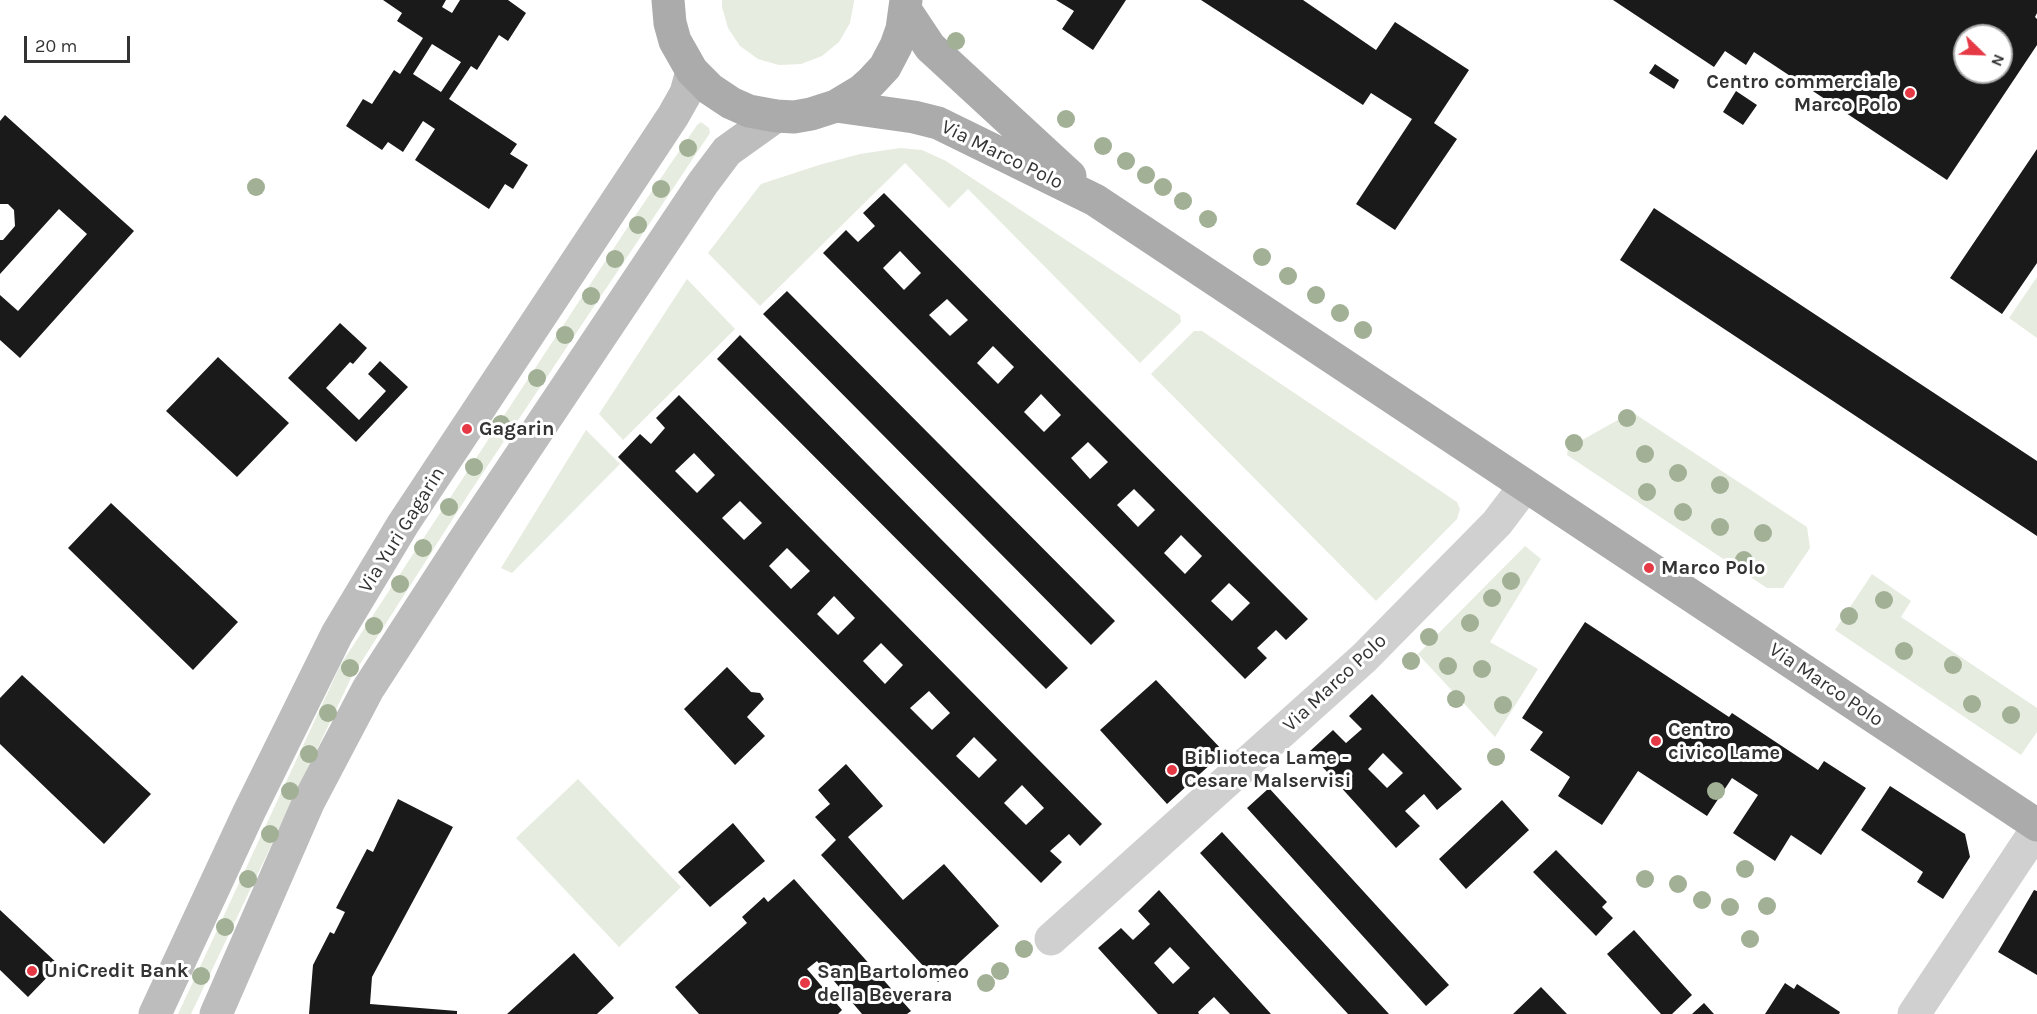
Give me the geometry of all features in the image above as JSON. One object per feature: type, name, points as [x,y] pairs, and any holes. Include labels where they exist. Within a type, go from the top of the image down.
[{"type":"main road","points":[[668,0],[670,23],[675,41],[692,71],[710,89],[731,103],[749,111],[776,116],[811,114],[836,106],[861,91],[885,67],[896,46],[906,6]]},
{"type":"main road","name":"Via Marco Polo","points":[[906,6],[915,28],[930,47],[1095,200]]},
{"type":"main road","name":"Via Yuri Gagarin","points":[[155,1014],[249,812],[337,634],[403,524],[674,116],[686,93],[692,71]]},
{"type":"main road","name":"Via Marco Polo","points":[[836,106],[914,117],[938,123],[1095,200],[2037,827]]},
{"type":"main road","points":[[216,1014],[309,801],[368,689],[469,532],[703,183],[727,152],[776,116]]},
{"type":"street","name":"Via Marco Polo","points":[[1052,939],[1364,658],[1497,524],[1525,486]]},
{"type":"street","points":[[1914,1014],[2037,827]]},
{"type":"shaded area","points":[[722,0],[854,0],[854,2],[850,23],[839,42],[822,56],[801,64],[779,65],[758,59],[740,46],[728,28]]},
{"type":"shaded area","points":[[701,122],[709,128],[710,133],[470,492],[351,678],[191,1014],[178,1014],[341,664],[633,219]]},
{"type":"shaded area","points":[[900,148],[922,150],[946,161],[1180,315],[1181,322],[1140,363],[968,189],[949,208],[905,163],[760,306],[708,253],[761,184],[860,154]]},
{"type":"shaded area","points":[[2037,277],[2037,338],[2009,318]]},
{"type":"shaded area","points":[[687,279],[735,329],[623,440],[599,414]]},
{"type":"shaded area","points":[[1194,331],[1202,331],[1457,502],[1460,509],[1457,519],[1376,601],[1151,374]]},
{"type":"shaded area","points":[[1632,412],[1807,527],[1810,548],[1783,588],[1767,588],[1567,455],[1568,448]]},
{"type":"shaded area","points":[[586,430],[620,464],[512,573],[501,568]]},
{"type":"shaded area","points":[[1525,546],[1541,559],[1490,642],[1538,669],[1495,737],[1418,654]]},
{"type":"shaded area","points":[[1872,574],[1911,601],[1901,617],[2037,708],[2037,732],[2021,755],[1835,630]]},
{"type":"shaded area","points":[[578,779],[681,887],[619,947],[516,838]]},
{"type":"building","points":[[383,0],[446,0],[442,7],[452,13],[460,0],[508,0],[526,13],[508,41],[499,35],[477,70],[471,66],[449,99],[517,144],[510,154],[528,165],[513,189],[505,184],[489,209],[415,160],[435,129],[423,121],[403,152],[388,142],[382,150],[346,126],[363,99],[372,104],[394,70],[400,74],[423,38],[397,21],[402,13]],"holes":[[[432,44],[461,62],[441,92],[413,74]]]},
{"type":"building","points":[[1056,0],[1126,0],[1093,50],[1062,29],[1074,11]]},
{"type":"building","points":[[1201,0],[1303,0],[1376,50],[1395,22],[1469,70],[1434,123],[1457,139],[1395,230],[1356,204],[1412,119],[1371,93],[1363,105]]},
{"type":"building","name":"Centro commerciale Marco Polo","points":[[1613,0],[2037,0],[2035,17],[2037,19],[2037,45],[2013,81],[2013,24],[1953,24],[1953,84],[2011,84],[1947,180],[1754,52],[1746,65],[1725,51],[1714,67]]},
{"type":"building","points":[[1655,64],[1679,80],[1674,89],[1649,73]]},
{"type":"building","points":[[1736,91],[1757,105],[1743,125],[1723,112]]},
{"type":"building","points":[[5,115],[134,231],[20,358],[0,340],[0,295],[18,311],[87,234],[59,209],[0,274],[0,240],[3,240],[15,226],[14,210],[8,204],[0,204],[0,121]]},
{"type":"building","points":[[2037,149],[2037,263],[2002,314],[1950,278]]},
{"type":"building","points":[[884,193],[1308,619],[1286,640],[1276,630],[1257,648],[1267,658],[1245,679],[823,253],[846,230],[858,242],[875,226],[863,213]],"holes":[[[900,251],[921,273],[904,290],[883,268]],[[947,299],[968,320],[950,336],[929,315]],[[993,346],[1014,367],[998,384],[977,363]],[[1041,394],[1061,415],[1044,432],[1024,412]],[[1088,442],[1108,462],[1090,479],[1071,458]],[[1134,489],[1155,510],[1138,527],[1117,505]],[[1181,535],[1202,556],[1185,574],[1164,553]],[[1229,583],[1250,603],[1232,621],[1211,601]]]},
{"type":"building","points":[[1654,208],[2037,461],[2037,536],[1620,260]]},
{"type":"building","points":[[787,291],[1115,621],[1091,645],[763,314]]},
{"type":"building","points":[[340,323],[367,348],[353,364],[350,362],[326,388],[359,420],[386,391],[368,374],[380,361],[408,387],[356,442],[288,378]]},
{"type":"building","points":[[740,335],[1068,668],[1046,689],[717,359]]},
{"type":"building","points":[[218,357],[289,423],[237,477],[166,411]]},
{"type":"building","points":[[679,395],[1102,824],[1080,846],[1069,834],[1050,851],[1062,862],[1041,883],[618,457],[640,434],[651,444],[665,428],[656,418]],"holes":[[[694,453],[715,475],[697,493],[675,471]],[[740,501],[762,523],[744,540],[722,518]],[[787,548],[810,571],[791,589],[769,566]],[[834,596],[855,618],[838,635],[817,614]],[[881,643],[903,665],[885,684],[863,661]],[[929,691],[950,713],[932,730],[910,708]],[[974,737],[997,760],[979,778],[956,756]],[[1022,785],[1044,808],[1026,825],[1004,803]]]},
{"type":"building","points":[[111,503],[238,622],[193,670],[68,548]]},
{"type":"building","name":"Centro civico Lame","points":[[1585,622],[1729,717],[1732,713],[1818,770],[1824,761],[1866,788],[1821,855],[1791,835],[1775,861],[1733,833],[1758,795],[1732,778],[1707,816],[1638,771],[1602,825],[1558,796],[1570,777],[1530,750],[1543,732],[1522,718]]},
{"type":"building","points":[[727,667],[751,692],[760,693],[764,699],[747,717],[765,736],[735,765],[684,709]]},
{"type":"building","points":[[22,675],[151,794],[104,844],[0,744],[0,698]]},
{"type":"building","points":[[1156,680],[1224,752],[1167,804],[1100,730]]},
{"type":"building","points":[[1372,694],[1462,789],[1437,810],[1424,794],[1405,811],[1420,826],[1396,848],[1309,752],[1333,730],[1346,743],[1362,729],[1349,716]],"holes":[[[1383,753],[1403,773],[1387,788],[1368,769]]]},
{"type":"building","points":[[846,764],[883,806],[848,837],[903,900],[944,864],[999,926],[938,982],[821,855],[836,840],[815,817],[830,804],[818,790]]},
{"type":"building","points":[[1890,786],[1965,834],[1970,857],[1943,899],[1917,882],[1923,872],[1861,830]]},
{"type":"building","points":[[1269,788],[1449,985],[1426,1006],[1247,808]]},
{"type":"building","points":[[398,799],[453,827],[372,977],[370,1004],[457,1011],[457,1014],[309,1014],[313,965],[330,932],[334,934],[345,912],[336,908],[367,849],[373,852]]},
{"type":"building","points":[[1502,800],[1529,830],[1466,889],[1439,859]]},
{"type":"building","points":[[733,823],[765,861],[710,907],[678,872]]},
{"type":"building","points":[[1222,832],[1389,1014],[1348,1014],[1200,853]]},
{"type":"building","points":[[1556,850],[1607,902],[1602,907],[1613,918],[1596,936],[1533,872]]},
{"type":"building","points":[[794,879],[911,1011],[907,1014],[862,1014],[817,961],[807,969],[842,1010],[838,1014],[699,1014],[675,987],[747,923],[742,917],[764,897],[768,902]]},
{"type":"building","points":[[1159,890],[1271,1014],[1230,1014],[1214,997],[1198,1012],[1199,1014],[1158,1014],[1098,948],[1121,928],[1133,940],[1150,924],[1138,911]],"holes":[[[1170,947],[1190,968],[1173,984],[1154,963]]]},
{"type":"building","points":[[2034,890],[2037,891],[2037,975],[1998,952]]},
{"type":"building","points":[[0,910],[59,965],[28,997],[0,970]]},
{"type":"building","points":[[1634,930],[1692,995],[1672,1014],[1661,1014],[1607,954]]},
{"type":"building","points":[[574,953],[614,998],[597,1014],[507,1014]]},
{"type":"building","points":[[1785,983],[1794,989],[1797,984],[1840,1012],[1839,1014],[1765,1014]]},
{"type":"building","points":[[1541,987],[1567,1014],[1513,1014]]},
{"type":"building","points":[[1704,1003],[1714,1014],[1692,1014]]},
{"type":"place","name":"Centro commerciale Marco Polo","points":[[1910,93]]},
{"type":"place","name":"Gagarin","points":[[467,429]]},
{"type":"place","name":"Marco Polo","points":[[1649,568]]},
{"type":"place","name":"Centro civico Lame","points":[[1656,741]]},
{"type":"place","name":"Biblioteca Lame - Cesare Malservisi","points":[[1172,770]]},
{"type":"place","name":"UniCredit Bank","points":[[32,971]]},
{"type":"place","name":"San Bartolomeo della Beverara","points":[[805,983]]}]
